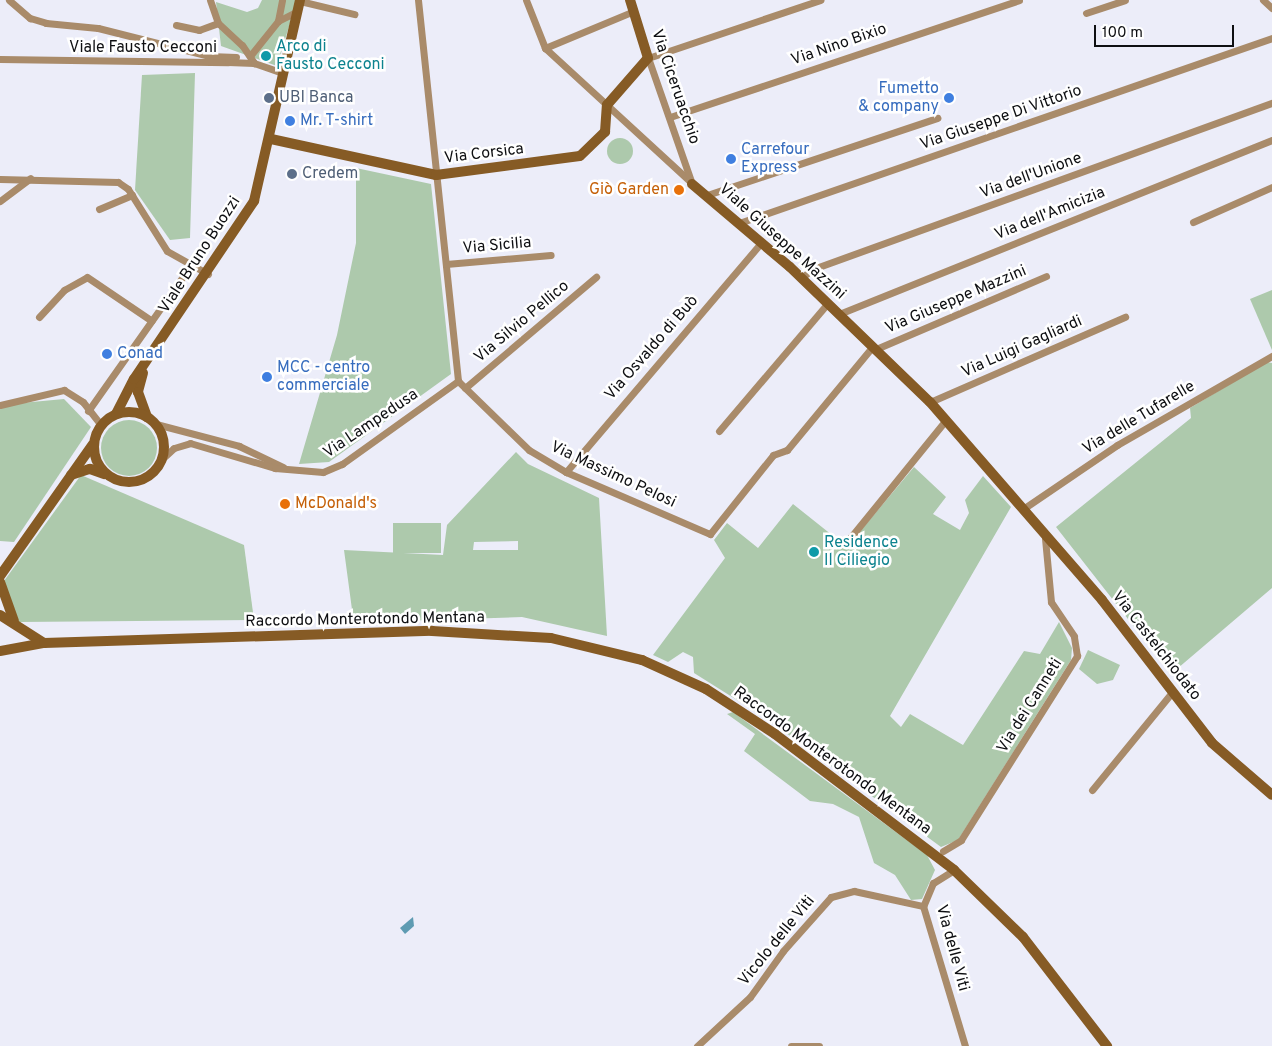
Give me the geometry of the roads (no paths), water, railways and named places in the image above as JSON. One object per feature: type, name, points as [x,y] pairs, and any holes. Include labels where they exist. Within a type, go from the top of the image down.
[{"type":"main road","name":"Via Ciceruacchio","points":[[630,0],[648,58]]},
{"type":"main road","name":"Viale Bruno Buozzi","points":[[116,414],[156,347],[208,274],[254,201],[271,139],[299,4]]},
{"type":"main road","points":[[607,105],[648,58]]},
{"type":"main road","name":"Via Corsica","points":[[271,139],[436,175],[580,156],[604,132],[607,105]]},
{"type":"main road","name":"Viale Giuseppe Mazzini","points":[[692,184],[801,278],[930,402],[1023,509]]},
{"type":"main road","name":"Viale Bruno Buozzi","points":[[147,417],[138,387],[156,347]]},
{"type":"main road","points":[[1,572],[68,477],[93,444],[101,425],[116,414],[147,417],[156,424],[162,435],[162,459],[152,475],[134,483],[107,476],[90,469],[68,477]]},
{"type":"main road","points":[[93,444],[96,462],[107,476]]},
{"type":"main road","name":"Via Castelchiodato","points":[[1023,509],[1173,691],[1217,750],[1272,795]]},
{"type":"main road","points":[[0,582],[4,603],[15,622]]},
{"type":"main road","points":[[0,615],[15,622],[44,643]]},
{"type":"main road","name":"Raccordo Monterotondo Mentana","points":[[3,649],[44,643],[432,631],[529,636],[606,648],[673,672],[729,704],[954,870],[1022,937],[1107,1046]]},
{"type":"street","points":[[9,0],[30,18],[46,23],[98,28],[209,56],[236,60],[242,45]]},
{"type":"street","points":[[210,0],[218,23],[242,45],[254,63]]},
{"type":"street","points":[[278,21],[282,0]]},
{"type":"street","points":[[418,0],[458,381]]},
{"type":"street","name":"Viale Giuseppe Mazzini","points":[[526,0],[545,48],[692,184]]},
{"type":"street","points":[[648,58],[820,0]]},
{"type":"street","name":"Via Nino Bixio","points":[[670,117],[1019,0]]},
{"type":"street","points":[[1086,13],[1125,0]]},
{"type":"street","points":[[1263,0],[1272,8]]},
{"type":"street","points":[[250,56],[278,21],[299,4],[354,14]]},
{"type":"street","points":[[545,48],[634,11]]},
{"type":"street","points":[[176,25],[199,30],[218,23]]},
{"type":"street","name":"Via Giuseppe Di Vittorio","points":[[739,223],[1272,38]]},
{"type":"street","name":"Via Ciceruacchio","points":[[648,58],[692,184]]},
{"type":"street","name":"Viale Fausto Cecconi","points":[[0,59],[236,60],[254,63],[284,73]]},
{"type":"street","name":"Via dell'Unione","points":[[801,278],[813,269],[1272,103]]},
{"type":"street","points":[[707,195],[937,118]]},
{"type":"street","name":"Via dell'Amicizia","points":[[839,314],[1272,140]]},
{"type":"street","points":[[0,201],[30,178]]},
{"type":"street","points":[[0,179],[110,180],[123,184],[132,195],[162,244],[191,265],[208,274]]},
{"type":"street","points":[[1193,222],[1272,187]]},
{"type":"street","points":[[99,209],[132,195]]},
{"type":"street","name":"Via Osvaldo di Buò","points":[[566,472],[761,243]]},
{"type":"street","name":"Via Sicilia","points":[[446,264],[551,255]]},
{"type":"street","points":[[88,411],[191,265]]},
{"type":"street","name":"Via Giuseppe Mazzini","points":[[874,348],[1046,276]]},
{"type":"street","points":[[39,317],[64,290],[87,277],[152,321]]},
{"type":"street","name":"Via Silvio Pellico","points":[[465,388],[596,277]]},
{"type":"street","points":[[719,431],[828,303]]},
{"type":"street","name":"Via Luigi Gagliardi","points":[[930,402],[1125,317]]},
{"type":"street","name":"Via Massimo Pelosi","points":[[458,381],[514,438],[566,472],[710,534],[773,455],[787,450],[874,348]]},
{"type":"street","name":"Via delle Tufarelle","points":[[1023,509],[1117,444],[1272,356]]},
{"type":"street","name":"Via Lampedusa","points":[[162,459],[174,448],[190,442],[292,471],[312,474],[342,464],[458,381]]},
{"type":"street","points":[[1,404],[64,390],[83,402],[88,411],[101,425]]},
{"type":"street","points":[[850,538],[946,420]]},
{"type":"street","name":"Via Lampedusa","points":[[156,424],[239,446],[292,471]]},
{"type":"street","name":"Via dei Canneti","points":[[943,851],[961,840],[1077,656],[1075,640],[1051,602],[1050,563],[1042,530]]},
{"type":"street","points":[[1092,790],[1173,691]]},
{"type":"street","name":"Via delle Viti","points":[[954,870],[933,883],[923,906],[966,1046]]},
{"type":"street","name":"Vicolo delle Viti","points":[[697,1046],[750,997],[783,950],[831,898],[854,891],[923,906]]},
{"type":"street","points":[[791,1046],[819,1046]]},
{"type":"water","points":[[413,917],[414,926],[405,934],[400,928]]},
{"type":"place","name":"Arco di Fausto Cecconi","points":[[266,56]]},
{"type":"place","name":"UBI Banca","points":[[269,98]]},
{"type":"place","name":"Fumetto & company","points":[[949,98]]},
{"type":"place","name":"Mr. T-shirt","points":[[290,121]]},
{"type":"place","name":"Carrefour Express","points":[[731,159]]},
{"type":"place","name":"Credem","points":[[292,174]]},
{"type":"place","name":"Giò Garden","points":[[679,190]]},
{"type":"place","name":"Conad","points":[[107,354]]},
{"type":"place","name":"MCC - centro commerciale","points":[[267,377]]},
{"type":"place","name":"McDonald's","points":[[285,504]]},
{"type":"place","name":"Residence Il Ciliegio","points":[[814,552]]}]
